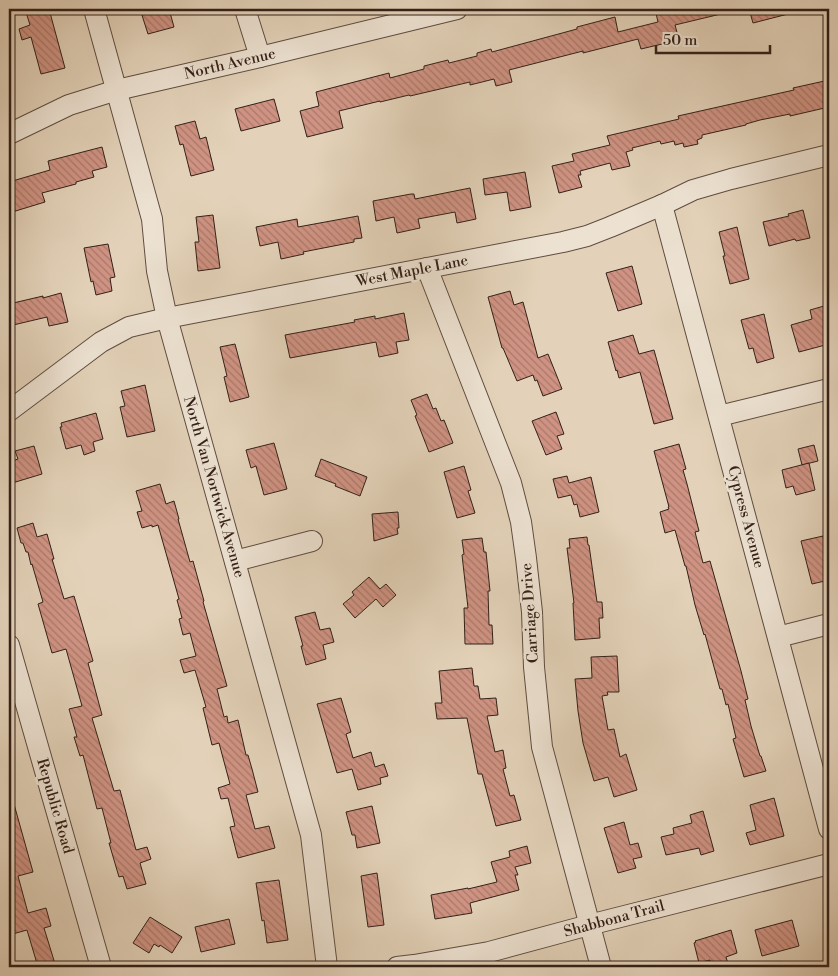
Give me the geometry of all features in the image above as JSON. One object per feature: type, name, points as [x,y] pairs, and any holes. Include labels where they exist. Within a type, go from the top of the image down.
[{"type":"street","name":"North Van Nortwick Avenue","points":[[94,9],[152,220],[157,271],[167,318],[311,834],[327,967]]},
{"type":"street","points":[[244,9],[260,57]]},
{"type":"street","name":"North Avenue","points":[[9,134],[69,105],[117,90],[457,9]]},
{"type":"street","name":"West Maple Lane","points":[[9,411],[101,342],[129,327],[167,318],[563,242],[587,236],[693,190],[829,154]]},
{"type":"street","name":"Cypress Avenue","points":[[662,205],[829,830]]},
{"type":"street","name":"Carriage Drive","points":[[427,268],[511,483],[521,522],[532,612],[534,667],[542,747],[601,967]]},
{"type":"street","points":[[719,416],[829,389]]},
{"type":"street","points":[[235,561],[312,541]]},
{"type":"street","points":[[778,637],[829,624]]},
{"type":"street","name":"Republic Road","points":[[9,645],[101,967]]},
{"type":"street","name":"Shabbona Trail","points":[[397,967],[489,952],[829,864]]},
{"type":"building","points":[[25,9],[49,9],[65,68],[41,74],[31,37],[22,40],[19,29],[30,25]]},
{"type":"building","points":[[140,9],[169,9],[174,27],[148,34]]},
{"type":"building","points":[[655,9],[724,9],[725,13],[675,25],[679,40],[641,49],[638,39],[509,70],[512,82],[496,86],[494,79],[470,85],[470,82],[339,111],[343,128],[307,137],[300,111],[319,106],[316,92],[389,73],[390,78],[424,69],[424,66],[448,60],[449,63],[477,56],[477,53],[491,49],[492,52],[615,17],[618,32],[658,22]]},
{"type":"building","points":[[749,9],[792,9],[792,13],[753,23]]},
{"type":"building","points":[[829,80],[829,107],[790,116],[790,114],[760,120],[702,135],[702,138],[697,140],[698,144],[684,147],[683,143],[675,145],[674,141],[661,144],[660,141],[632,148],[633,150],[626,152],[630,166],[612,170],[610,163],[580,171],[581,175],[578,175],[582,187],[559,193],[552,166],[574,161],[572,154],[610,145],[607,136],[679,119],[678,116],[794,90],[793,88]]},
{"type":"building","points":[[274,99],[280,121],[241,131],[235,109]]},
{"type":"building","points":[[195,121],[200,139],[206,137],[214,170],[191,176],[183,144],[180,145],[175,126]]},
{"type":"building","points":[[102,147],[107,167],[92,171],[94,177],[42,193],[45,202],[9,213],[9,182],[50,170],[48,161]]},
{"type":"building","points":[[525,172],[531,207],[510,211],[507,192],[485,195],[483,179]]},
{"type":"building","points":[[470,188],[476,219],[457,223],[455,212],[418,219],[420,228],[397,233],[394,217],[376,221],[373,201],[411,194],[414,194],[415,199]]},
{"type":"building","points":[[803,210],[810,238],[796,241],[795,239],[769,246],[763,222],[789,216],[788,214]]},
{"type":"building","points":[[213,215],[220,268],[198,271],[195,242],[199,242],[196,217]]},
{"type":"building","points":[[358,216],[362,238],[354,239],[354,242],[303,252],[304,254],[281,259],[278,242],[260,246],[256,227],[297,219],[298,227]]},
{"type":"building","points":[[737,227],[749,279],[730,284],[719,232]]},
{"type":"building","points":[[108,244],[115,277],[110,278],[112,291],[96,295],[93,281],[91,282],[84,248]]},
{"type":"building","points":[[632,266],[642,304],[618,311],[606,273]]},
{"type":"building","points":[[510,291],[514,305],[523,302],[538,358],[548,354],[562,389],[543,396],[533,375],[517,381],[502,348],[488,297]]},
{"type":"building","points":[[61,293],[68,322],[49,326],[47,317],[9,326],[9,304]]},
{"type":"building","points":[[824,306],[829,324],[829,344],[799,352],[791,325],[812,319],[810,310]]},
{"type":"building","points":[[404,313],[409,340],[396,342],[398,353],[379,357],[376,342],[290,358],[285,335],[355,322],[354,320],[375,316],[375,319]]},
{"type":"building","points":[[764,314],[774,358],[757,363],[753,348],[749,349],[741,320]]},
{"type":"building","points":[[633,335],[639,354],[654,350],[673,419],[654,424],[640,372],[619,378],[608,342]]},
{"type":"building","points":[[235,344],[249,397],[230,402],[224,377],[227,376],[220,347]]},
{"type":"building","points":[[145,385],[155,431],[127,437],[120,407],[125,406],[121,391]]},
{"type":"building","points":[[427,394],[433,409],[436,408],[441,421],[444,420],[453,443],[429,452],[411,400]]},
{"type":"building","points":[[556,412],[564,434],[557,436],[562,449],[546,455],[532,421]]},
{"type":"building","points":[[96,413],[103,439],[93,442],[95,451],[84,455],[81,445],[66,449],[60,427],[62,427],[61,423]]},
{"type":"building","points":[[274,443],[287,489],[264,495],[256,466],[251,468],[246,450]]},
{"type":"building","points":[[679,444],[686,469],[683,470],[699,531],[695,532],[703,563],[710,561],[748,699],[745,700],[751,726],[766,771],[744,777],[733,739],[736,738],[728,704],[726,705],[722,689],[720,689],[675,530],[665,533],[660,512],[669,509],[669,507],[654,451]]},
{"type":"building","points":[[814,445],[818,461],[802,465],[798,449]]},
{"type":"building","points":[[34,446],[42,474],[9,484],[9,462],[18,459],[15,451]]},
{"type":"building","points":[[321,459],[367,477],[360,496],[315,476]]},
{"type":"building","points":[[809,463],[815,490],[796,495],[793,486],[786,488],[782,470]]},
{"type":"building","points":[[464,466],[471,490],[468,491],[475,513],[457,518],[444,472]]},
{"type":"building","points":[[567,476],[569,483],[591,477],[599,512],[580,517],[577,504],[574,505],[571,495],[558,498],[553,479]]},
{"type":"building","points":[[160,484],[166,504],[174,501],[190,562],[193,561],[204,601],[227,686],[217,689],[224,717],[227,716],[228,723],[238,720],[246,755],[248,755],[252,769],[258,792],[246,795],[255,829],[269,826],[275,848],[238,858],[230,827],[235,826],[228,798],[221,799],[218,788],[230,784],[219,743],[212,745],[203,708],[206,707],[195,670],[184,673],[180,660],[196,656],[190,633],[183,635],[179,619],[182,618],[177,600],[179,599],[158,525],[142,528],[137,512],[142,511],[136,491]]},
{"type":"building","points":[[398,512],[398,534],[374,541],[372,514]]},
{"type":"building","points":[[33,523],[37,537],[47,534],[64,599],[74,596],[93,661],[88,663],[102,715],[92,718],[114,791],[120,790],[136,850],[147,847],[151,859],[140,863],[146,884],[127,889],[123,876],[119,877],[109,843],[111,843],[102,808],[97,809],[83,755],[80,756],[74,737],[77,737],[69,709],[82,706],[66,649],[52,653],[38,604],[43,602],[28,552],[26,552],[23,543],[21,543],[17,528]]},
{"type":"building","points":[[823,536],[829,561],[829,580],[812,584],[801,541]]},
{"type":"building","points":[[587,537],[597,602],[602,602],[603,618],[599,618],[600,638],[575,640],[574,603],[567,548],[570,548],[569,539]]},
{"type":"building","points":[[482,538],[484,552],[486,552],[490,591],[488,591],[489,625],[492,625],[493,644],[465,644],[464,608],[468,608],[462,540]]},
{"type":"building","points":[[369,577],[380,589],[386,584],[396,595],[383,607],[376,599],[355,618],[343,604],[354,595],[352,592]]},
{"type":"building","points":[[315,612],[320,630],[330,628],[334,642],[323,645],[326,659],[306,665],[295,617]]},
{"type":"building","points":[[617,656],[619,692],[607,692],[608,695],[602,696],[608,730],[614,729],[620,757],[626,754],[637,790],[614,797],[608,777],[594,781],[583,743],[575,679],[592,678],[591,657]]},
{"type":"building","points":[[472,668],[474,686],[478,686],[480,699],[496,698],[498,715],[487,716],[495,752],[503,750],[506,768],[503,769],[510,796],[514,795],[521,820],[496,826],[482,774],[478,774],[467,718],[437,719],[435,703],[442,703],[439,671]]},
{"type":"building","points":[[341,698],[351,732],[346,734],[353,758],[371,752],[375,767],[384,764],[388,776],[380,778],[381,784],[358,790],[352,769],[337,773],[317,704]]},
{"type":"building","points":[[12,797],[33,872],[18,876],[28,913],[46,908],[51,926],[44,928],[56,967],[38,967],[27,930],[9,935],[9,798]]},
{"type":"building","points":[[774,798],[784,836],[750,845],[746,833],[756,830],[750,805]]},
{"type":"building","points":[[372,806],[380,843],[357,848],[355,835],[352,835],[346,812]]},
{"type":"building","points":[[703,811],[714,851],[701,855],[699,848],[666,855],[661,837],[674,834],[673,828],[692,823],[690,815]]},
{"type":"building","points":[[624,822],[630,845],[638,843],[642,857],[633,859],[636,868],[618,873],[604,828]]},
{"type":"building","points":[[527,846],[531,863],[515,867],[518,875],[515,875],[519,890],[470,903],[472,913],[435,919],[431,895],[497,882],[491,862],[510,857],[509,851]]},
{"type":"building","points":[[377,873],[384,925],[368,927],[361,876]]},
{"type":"building","points":[[279,880],[288,940],[267,943],[256,883]]},
{"type":"building","points":[[150,917],[182,937],[172,953],[160,945],[159,947],[154,944],[149,953],[133,943]]},
{"type":"building","points":[[229,919],[235,944],[201,952],[195,927]]},
{"type":"building","points":[[792,920],[799,946],[762,956],[755,930]]},
{"type":"building","points":[[731,930],[737,953],[726,957],[729,967],[712,967],[710,960],[699,963],[695,941]]}]
